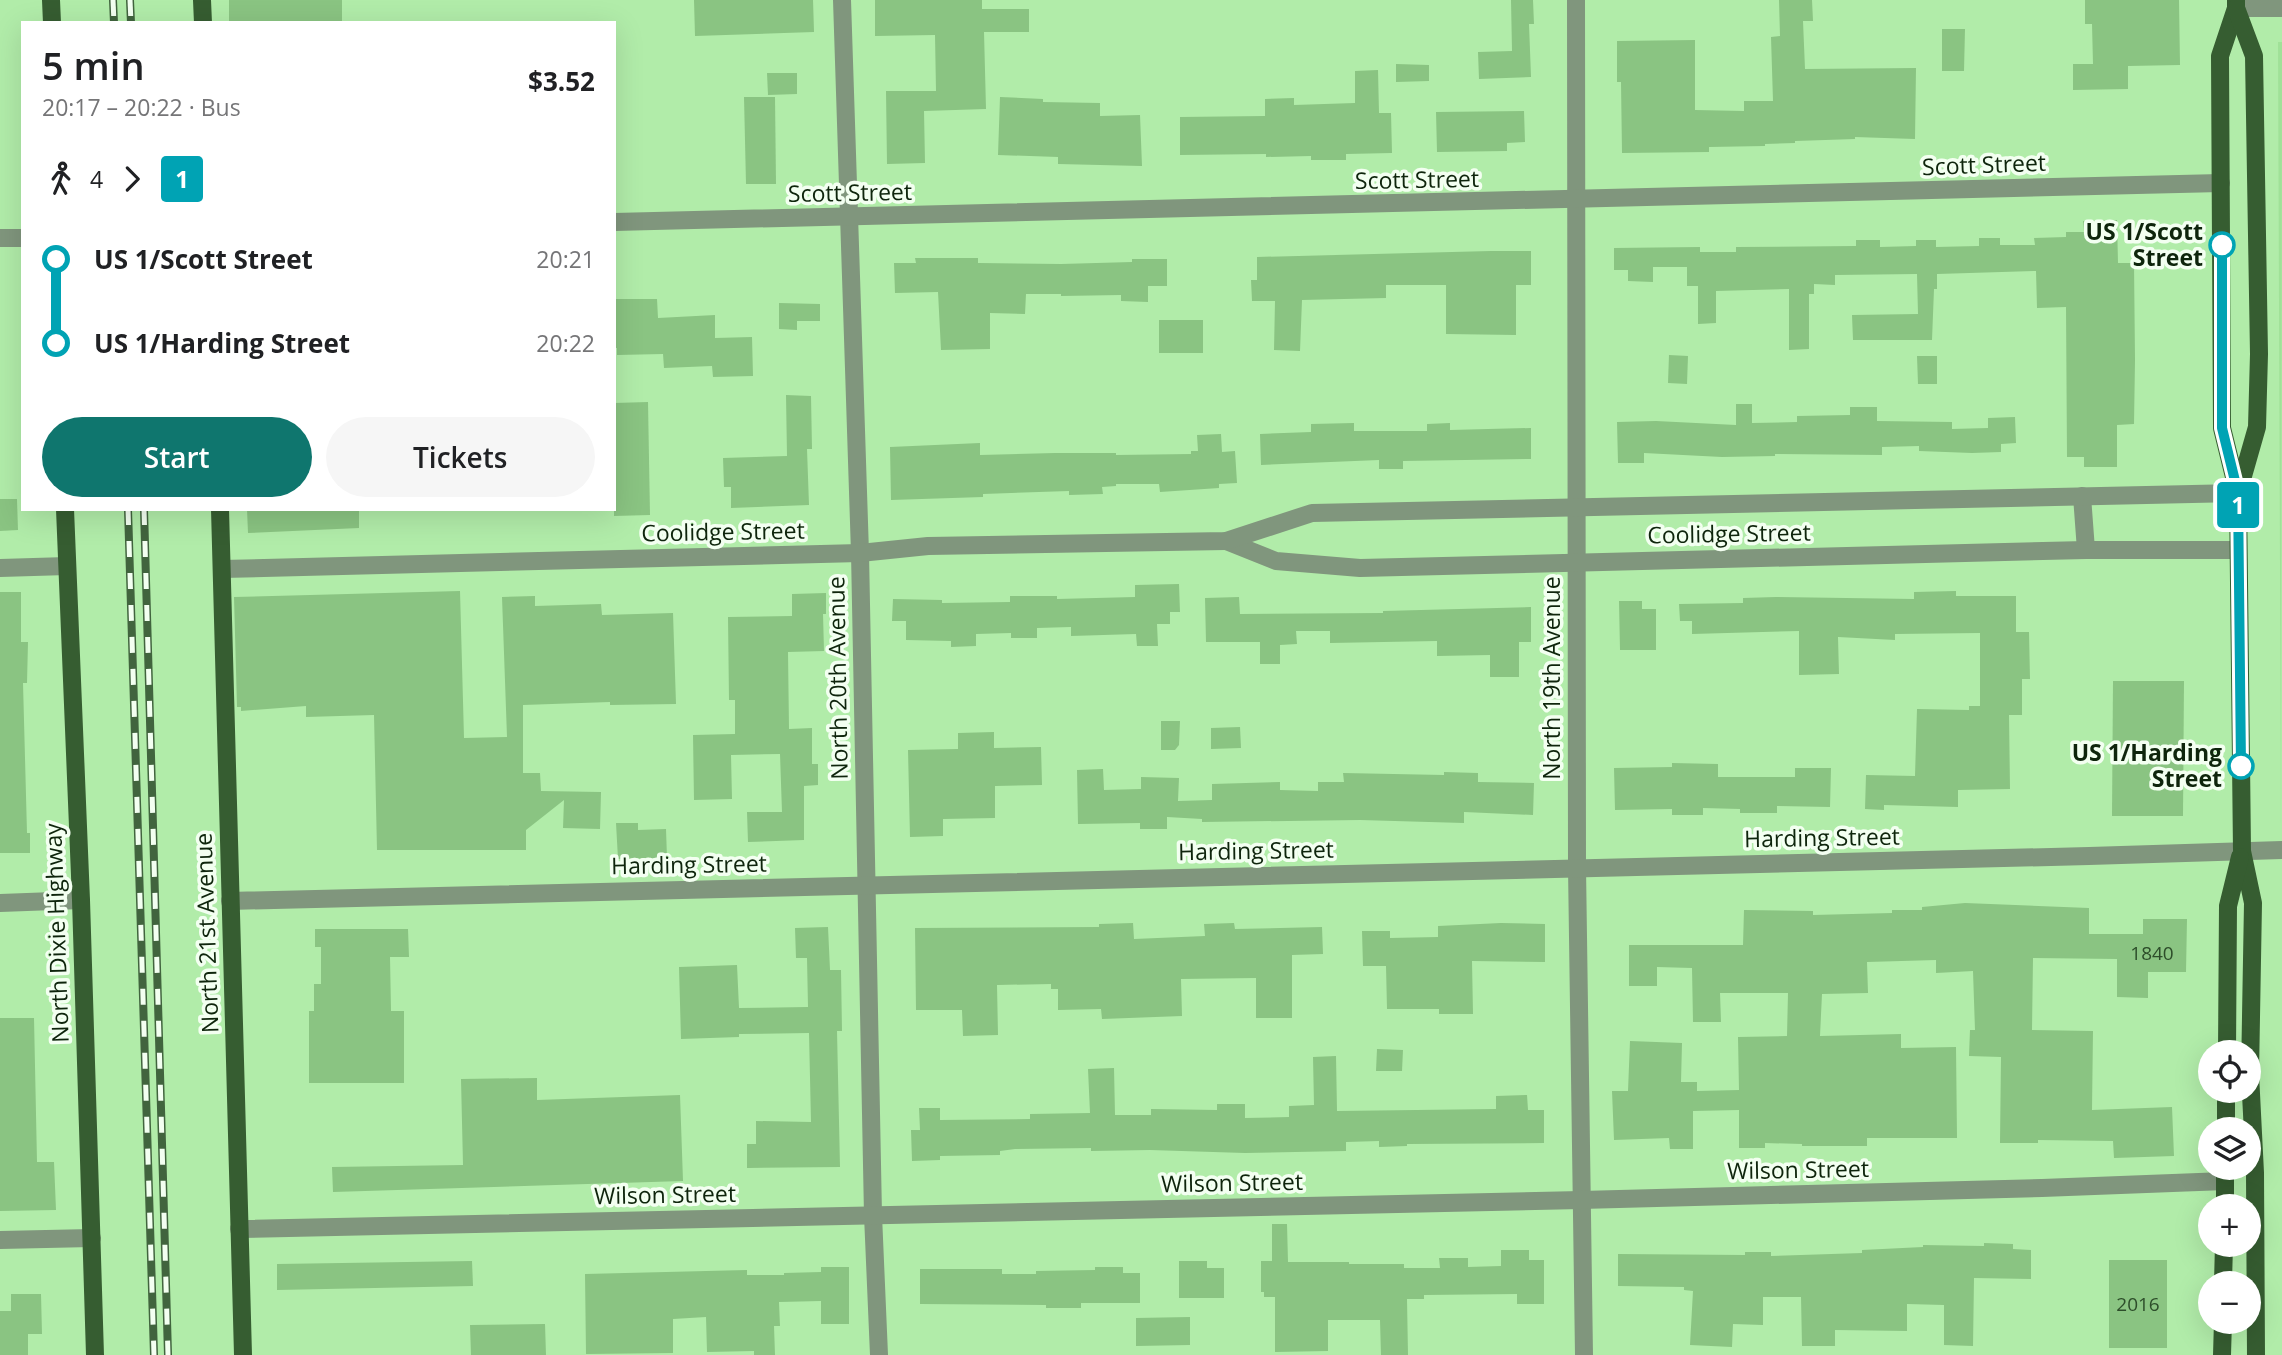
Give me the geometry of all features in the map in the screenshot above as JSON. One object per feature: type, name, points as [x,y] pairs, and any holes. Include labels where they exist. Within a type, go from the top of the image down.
[{"type":"main road","points":[[51,0],[52,21]]},
{"type":"main road","points":[[202,0],[203,21]]},
{"type":"main road","points":[[2236,4],[2220,56],[2222,428],[2238,493],[2242,851],[2253,903],[2250,1074],[2255,1173],[2256,1355]]},
{"type":"main road","points":[[2236,4],[2254,56],[2259,341],[2257,427],[2238,493]]},
{"type":"main road","name":"North Dixie Highway","points":[[65,511],[81,900],[95,1355]]},
{"type":"main road","name":"North 21st Avenue","points":[[220,511],[243,1355]]},
{"type":"main road","points":[[2227,1040],[2228,905],[2242,851]]},
{"type":"main road","points":[[2222,1355],[2223,1334]]},
{"type":"street","name":"North 20th Avenue","points":[[842,0],[860,553],[873,1216],[879,1355]]},
{"type":"street","name":"North 19th Avenue","points":[[1576,0],[1577,867],[1584,1355]]},
{"type":"street","points":[[2236,4],[2282,8]]},
{"type":"street","name":"Scott Street","points":[[616,222],[2221,183]]},
{"type":"street","points":[[0,238],[21,238]]},
{"type":"street","name":"Coolidge Street","points":[[222,569],[860,553],[928,546],[1226,541],[1312,513],[2238,493]]},
{"type":"street","points":[[2082,496],[2086,550]]},
{"type":"street","name":"Coolidge Street","points":[[1226,541],[1276,561],[1360,568],[2086,550],[2238,550]]},
{"type":"street","points":[[0,568],[67,566]]},
{"type":"street","name":"Harding Street","points":[[230,901],[2282,850]]},
{"type":"street","points":[[0,903],[81,900]]},
{"type":"street","name":"Wilson Street","points":[[239,1229],[2042,1188],[2198,1176]]},
{"type":"street","points":[[0,1240],[92,1238]]},
{"type":"shaded area","points":[[2278,42],[2282,42],[2281,829]]},
{"type":"building","points":[[229,0],[342,0],[342,21],[229,21]]},
{"type":"building","points":[[694,0],[813,0],[814,32],[695,36]]},
{"type":"building","points":[[875,0],[982,0],[982,9],[1029,9],[1029,32],[984,32],[986,109],[924,111],[925,163],[887,164],[886,91],[936,91],[935,35],[875,36]]},
{"type":"building","points":[[1511,0],[1533,0],[1534,24],[1529,24],[1531,77],[1479,79],[1478,52],[1512,51]]},
{"type":"building","points":[[1779,0],[1812,0],[1813,21],[1803,21],[1805,69],[1916,68],[1915,139],[1855,137],[1765,146],[1709,147],[1709,152],[1622,153],[1621,82],[1617,82],[1617,41],[1695,40],[1695,110],[1744,111],[1744,101],[1773,101],[1771,37],[1780,36]]},
{"type":"building","points":[[2085,0],[2179,0],[2180,65],[2128,66],[2128,89],[2073,90],[2073,64],[2093,64],[2092,24],[2085,24]]},
{"type":"building","points":[[1942,29],[1965,29],[1964,71],[1942,71]]},
{"type":"building","points":[[1396,64],[1429,65],[1429,81],[1396,82]]},
{"type":"building","points":[[1378,70],[1379,113],[1391,113],[1392,153],[1346,154],[1346,160],[1311,160],[1311,156],[1266,157],[1266,154],[1180,155],[1180,117],[1265,116],[1265,99],[1294,98],[1294,105],[1355,103],[1355,71]]},
{"type":"building","points":[[767,73],[797,73],[797,94],[768,95]]},
{"type":"building","points":[[744,97],[775,97],[776,184],[746,184]]},
{"type":"building","points":[[1000,97],[1043,99],[1043,102],[1100,103],[1100,116],[1140,115],[1142,166],[1058,164],[1058,157],[998,155]]},
{"type":"building","points":[[1524,111],[1525,142],[1507,143],[1507,151],[1437,152],[1436,112]]},
{"type":"building","points":[[2117,220],[2118,263],[2134,263],[2135,360],[2134,424],[2117,425],[2117,467],[2084,467],[2084,457],[2067,457],[2066,307],[2037,308],[2036,271],[1937,274],[1932,340],[1853,340],[1852,315],[1918,314],[1917,274],[1835,275],[1835,285],[1814,284],[1814,294],[1809,294],[1809,349],[1789,350],[1789,289],[1716,291],[1716,323],[1698,324],[1698,286],[1687,286],[1687,267],[1653,267],[1653,282],[1628,281],[1628,270],[1614,270],[1614,248],[1700,247],[1700,252],[1736,252],[1736,247],[1856,246],[1856,240],[1880,240],[1880,247],[1916,246],[1916,240],[1936,240],[1936,247],[1979,246],[1979,238],[2000,238],[2000,245],[2035,245],[2034,238],[2066,237],[2066,232],[2084,232],[2083,221]]},
{"type":"building","points":[[1531,251],[1531,285],[1516,285],[1516,335],[1446,334],[1446,285],[1386,285],[1386,298],[1302,300],[1300,351],[1274,350],[1275,301],[1252,301],[1251,280],[1257,280],[1257,257]]},
{"type":"building","points":[[915,258],[978,258],[978,263],[1061,264],[1167,259],[1167,286],[1148,286],[1148,302],[1121,301],[1121,295],[1026,294],[1025,314],[990,313],[990,349],[941,350],[938,292],[895,293],[894,263],[916,263]]},
{"type":"building","points":[[616,299],[657,299],[658,318],[715,315],[715,338],[752,337],[753,376],[713,377],[712,366],[664,368],[663,354],[617,355]]},
{"type":"building","points":[[779,303],[820,304],[820,321],[797,321],[797,330],[779,329]]},
{"type":"building","points":[[1159,320],[1203,320],[1203,353],[1159,353]]},
{"type":"building","points":[[1669,355],[1688,356],[1687,384],[1668,383]]},
{"type":"building","points":[[1917,356],[1937,356],[1937,384],[1918,384]]},
{"type":"building","points":[[786,395],[811,396],[812,449],[807,449],[809,505],[731,508],[731,487],[724,487],[723,458],[787,456]]},
{"type":"building","points":[[648,402],[650,515],[614,516],[616,403]]},
{"type":"building","points":[[1736,404],[1752,404],[1752,423],[1797,422],[1797,416],[1850,415],[1850,407],[1877,407],[1877,421],[1952,422],[1952,429],[1988,428],[1988,418],[2015,417],[2016,443],[2001,444],[2001,452],[1972,453],[1919,451],[1919,446],[1882,447],[1882,455],[1775,454],[1722,457],[1644,453],[1644,463],[1618,463],[1617,422],[1736,425]]},
{"type":"building","points":[[1354,423],[1354,431],[1427,431],[1427,424],[1450,423],[1450,430],[1531,428],[1531,459],[1403,461],[1403,469],[1379,469],[1379,460],[1261,465],[1260,434],[1311,432],[1311,424]]},
{"type":"building","points":[[1221,434],[1222,452],[1235,451],[1237,483],[1219,484],[1219,488],[1160,492],[1159,484],[1116,484],[1102,487],[1103,494],[1069,495],[1069,491],[891,500],[890,447],[980,443],[980,455],[1191,454],[1191,451],[1198,451],[1197,435]]},
{"type":"building","points":[[0,499],[17,499],[18,530],[0,531]]},
{"type":"building","points":[[247,511],[359,511],[359,528],[248,533]]},
{"type":"building","points":[[1179,584],[1180,612],[1170,612],[1170,624],[1157,624],[1158,646],[1137,646],[1136,634],[1071,636],[1071,627],[1037,628],[1037,638],[1011,638],[1011,633],[976,634],[976,646],[951,647],[951,641],[906,640],[906,621],[892,621],[893,599],[942,600],[942,603],[1010,602],[1010,596],[1057,596],[1057,599],[1135,597],[1135,585]]},
{"type":"building","points":[[460,591],[464,738],[507,737],[502,597],[535,596],[535,606],[601,604],[602,615],[673,613],[676,704],[610,705],[610,702],[523,705],[523,773],[540,773],[541,791],[601,792],[600,829],[563,828],[564,800],[526,830],[526,850],[377,850],[374,715],[306,717],[306,706],[241,711],[241,707],[237,707],[234,597]]},
{"type":"building","points":[[1956,591],[1956,596],[2016,596],[2016,632],[2029,632],[2030,679],[2022,679],[2022,715],[2009,715],[2010,789],[1958,790],[1958,807],[1884,805],[1884,810],[1865,809],[1866,775],[1915,776],[1917,709],[1969,710],[1969,706],[1980,706],[1980,633],[1895,634],[1895,640],[1838,637],[1839,674],[1799,675],[1799,631],[1692,634],[1692,621],[1680,621],[1679,604],[1743,603],[1743,598],[1776,597],[1914,599],[1914,592]]},
{"type":"building","points":[[0,592],[21,592],[21,642],[28,642],[27,683],[23,683],[27,833],[30,833],[30,853],[0,853]]},
{"type":"building","points":[[826,593],[826,614],[823,614],[824,651],[788,652],[789,729],[812,728],[812,764],[818,764],[818,785],[804,786],[804,840],[748,842],[747,812],[782,812],[780,754],[731,755],[732,799],[694,800],[693,735],[735,734],[735,700],[729,700],[728,617],[792,616],[792,594]]},
{"type":"building","points":[[1239,597],[1240,614],[1383,613],[1531,607],[1531,642],[1519,642],[1519,677],[1490,677],[1490,655],[1437,656],[1437,641],[1330,643],[1330,631],[1296,631],[1297,644],[1280,645],[1280,664],[1260,664],[1260,642],[1206,642],[1205,598]]},
{"type":"building","points":[[1619,601],[1642,601],[1642,609],[1656,609],[1656,650],[1620,650]]},
{"type":"building","points":[[2113,681],[2184,681],[2183,816],[2112,816]]},
{"type":"building","points":[[1161,721],[1180,721],[1179,745],[1175,750],[1161,750]]},
{"type":"building","points":[[1240,727],[1241,748],[1211,749],[1211,728]]},
{"type":"building","points":[[994,732],[994,748],[1041,747],[1042,785],[995,786],[995,818],[943,819],[943,836],[910,837],[908,750],[958,749],[958,733]]},
{"type":"building","points":[[1672,763],[1718,764],[1718,777],[1795,777],[1795,768],[1831,768],[1830,807],[1777,806],[1777,813],[1740,813],[1740,809],[1703,808],[1703,815],[1672,815],[1672,809],[1615,810],[1614,768],[1672,767]]},
{"type":"building","points":[[1103,769],[1104,790],[1141,789],[1141,777],[1179,778],[1178,801],[1212,800],[1212,784],[1280,782],[1280,790],[1318,791],[1318,782],[1344,782],[1343,773],[1478,773],[1478,782],[1534,783],[1533,815],[1464,812],[1464,823],[1360,820],[1202,822],[1202,819],[1167,817],[1167,829],[1140,829],[1140,823],[1078,824],[1077,770]]},
{"type":"building","points":[[616,823],[638,823],[638,830],[666,829],[667,858],[618,859]]},
{"type":"building","points":[[1965,903],[2089,908],[2089,934],[2143,934],[2143,919],[2187,919],[2186,972],[2148,972],[2148,998],[2117,997],[2117,959],[2033,958],[2032,1030],[2093,1031],[2092,1110],[2172,1107],[2174,1156],[2114,1158],[2113,1141],[2038,1140],[2038,1143],[2000,1143],[2001,1057],[1969,1056],[1970,1030],[1975,1030],[1973,971],[1936,973],[1936,960],[1867,962],[1868,993],[1822,994],[1820,1036],[1901,1034],[1901,1048],[1956,1047],[1957,1138],[1867,1138],[1867,1146],[1765,1143],[1765,1148],[1739,1148],[1739,1110],[1693,1111],[1693,1149],[1670,1149],[1669,1138],[1614,1140],[1612,1091],[1628,1091],[1630,1041],[1682,1043],[1681,1082],[1697,1082],[1697,1091],[1739,1090],[1738,1037],[1787,1036],[1788,993],[1720,993],[1721,1022],[1693,1022],[1692,968],[1657,967],[1657,986],[1629,986],[1629,945],[1743,945],[1744,910],[1813,911],[1813,915],[1892,913],[1892,910],[1922,910],[1922,907]]},
{"type":"building","points":[[1133,923],[1134,939],[1205,936],[1204,924],[1234,923],[1235,929],[1322,927],[1323,954],[1292,955],[1292,1018],[1256,1018],[1256,978],[1181,979],[1182,1016],[1102,1019],[1101,1009],[1058,1010],[1058,989],[1051,989],[1051,984],[997,985],[998,1035],[963,1036],[962,1010],[916,1010],[915,928],[1099,927],[1099,924]]},
{"type":"building","points":[[1545,924],[1545,962],[1472,961],[1473,1014],[1439,1014],[1439,1009],[1387,1009],[1386,966],[1363,966],[1362,931],[1390,931],[1390,938],[1438,937],[1438,926]]},
{"type":"building","points":[[828,927],[830,970],[841,970],[842,1031],[837,1031],[840,1167],[747,1168],[747,1144],[756,1144],[756,1121],[811,1122],[809,1033],[739,1034],[739,1037],[681,1039],[679,967],[737,965],[739,1008],[808,1007],[807,958],[796,958],[795,928]]},
{"type":"building","points":[[315,929],[408,929],[409,957],[390,957],[391,1011],[404,1011],[404,1083],[309,1083],[309,1011],[314,1011],[314,984],[321,984],[321,947],[315,947]]},
{"type":"building","points":[[0,1018],[34,1018],[37,1162],[54,1162],[56,1210],[0,1211]]},
{"type":"building","points":[[1377,1049],[1403,1050],[1402,1071],[1376,1071]]},
{"type":"building","points":[[1336,1056],[1337,1111],[1496,1109],[1496,1096],[1527,1095],[1528,1110],[1544,1110],[1544,1143],[1407,1144],[1379,1147],[1379,1141],[1346,1142],[1346,1151],[1245,1153],[1091,1151],[1091,1148],[1015,1149],[1000,1151],[1000,1155],[940,1156],[940,1160],[912,1161],[911,1130],[920,1130],[919,1108],[940,1108],[940,1120],[1030,1119],[1030,1114],[1090,1113],[1088,1069],[1114,1068],[1115,1115],[1151,1115],[1151,1109],[1217,1110],[1217,1104],[1245,1104],[1245,1118],[1289,1117],[1289,1106],[1314,1105],[1313,1057]]},
{"type":"building","points":[[537,1078],[537,1100],[680,1095],[683,1181],[333,1192],[332,1167],[463,1165],[461,1079]]},
{"type":"building","points":[[1272,1224],[1287,1224],[1288,1262],[1404,1264],[1404,1268],[1440,1268],[1439,1258],[1468,1258],[1468,1267],[1501,1266],[1501,1250],[1529,1250],[1529,1260],[1544,1260],[1544,1304],[1517,1304],[1517,1294],[1424,1295],[1424,1299],[1407,1299],[1408,1355],[1381,1355],[1380,1320],[1328,1320],[1328,1351],[1275,1352],[1275,1297],[1264,1297],[1264,1292],[1261,1292],[1261,1261],[1272,1261]]},
{"type":"building","points":[[1984,1243],[2013,1244],[2013,1249],[2031,1250],[2031,1279],[1974,1278],[1973,1346],[1944,1345],[1944,1305],[1907,1304],[1907,1331],[1835,1330],[1835,1346],[1802,1346],[1801,1297],[1763,1297],[1763,1325],[1733,1324],[1732,1347],[1690,1345],[1693,1291],[1684,1290],[1684,1287],[1618,1286],[1618,1254],[1745,1255],[1745,1252],[1771,1252],[1771,1256],[1862,1253],[1862,1250],[1923,1245],[1984,1246]]},
{"type":"building","points":[[2109,1260],[2167,1260],[2167,1348],[2109,1348]]},
{"type":"building","points":[[472,1261],[473,1286],[277,1290],[277,1264]]},
{"type":"building","points":[[1179,1261],[1207,1261],[1207,1268],[1224,1268],[1224,1298],[1179,1298]]},
{"type":"building","points":[[821,1267],[849,1267],[849,1324],[821,1324],[821,1301],[779,1302],[780,1326],[774,1326],[775,1355],[754,1355],[754,1351],[707,1352],[706,1317],[673,1319],[673,1353],[586,1354],[585,1274],[747,1270],[747,1275],[784,1275],[821,1272]]},
{"type":"building","points":[[1095,1267],[1123,1267],[1123,1273],[1140,1273],[1140,1303],[1081,1303],[1081,1308],[1046,1308],[1046,1305],[920,1304],[920,1269],[1002,1269],[1002,1274],[1036,1274],[1036,1271],[1095,1270]]},
{"type":"building","points":[[11,1294],[41,1294],[42,1334],[28,1334],[28,1355],[0,1355],[0,1311],[11,1311]]},
{"type":"building","points":[[1190,1317],[1190,1345],[1136,1346],[1136,1318]]},
{"type":"building","points":[[545,1324],[546,1355],[471,1355],[470,1325]]},
{"type":"railway","points":[[113,0],[114,21]]},
{"type":"railway","points":[[130,0],[131,21]]},
{"type":"railway","points":[[128,511],[154,1355]]},
{"type":"railway","points":[[144,511],[168,1355]]},
{"type":"bus line","name":"1","points":[[2222,245],[2222,428],[2238,493],[2241,766]]},
{"type":"place","name":"US 1/Scott Street","points":[[2222,245]]},
{"type":"place","name":"US 1/Harding Street","points":[[2241,766]]}]
